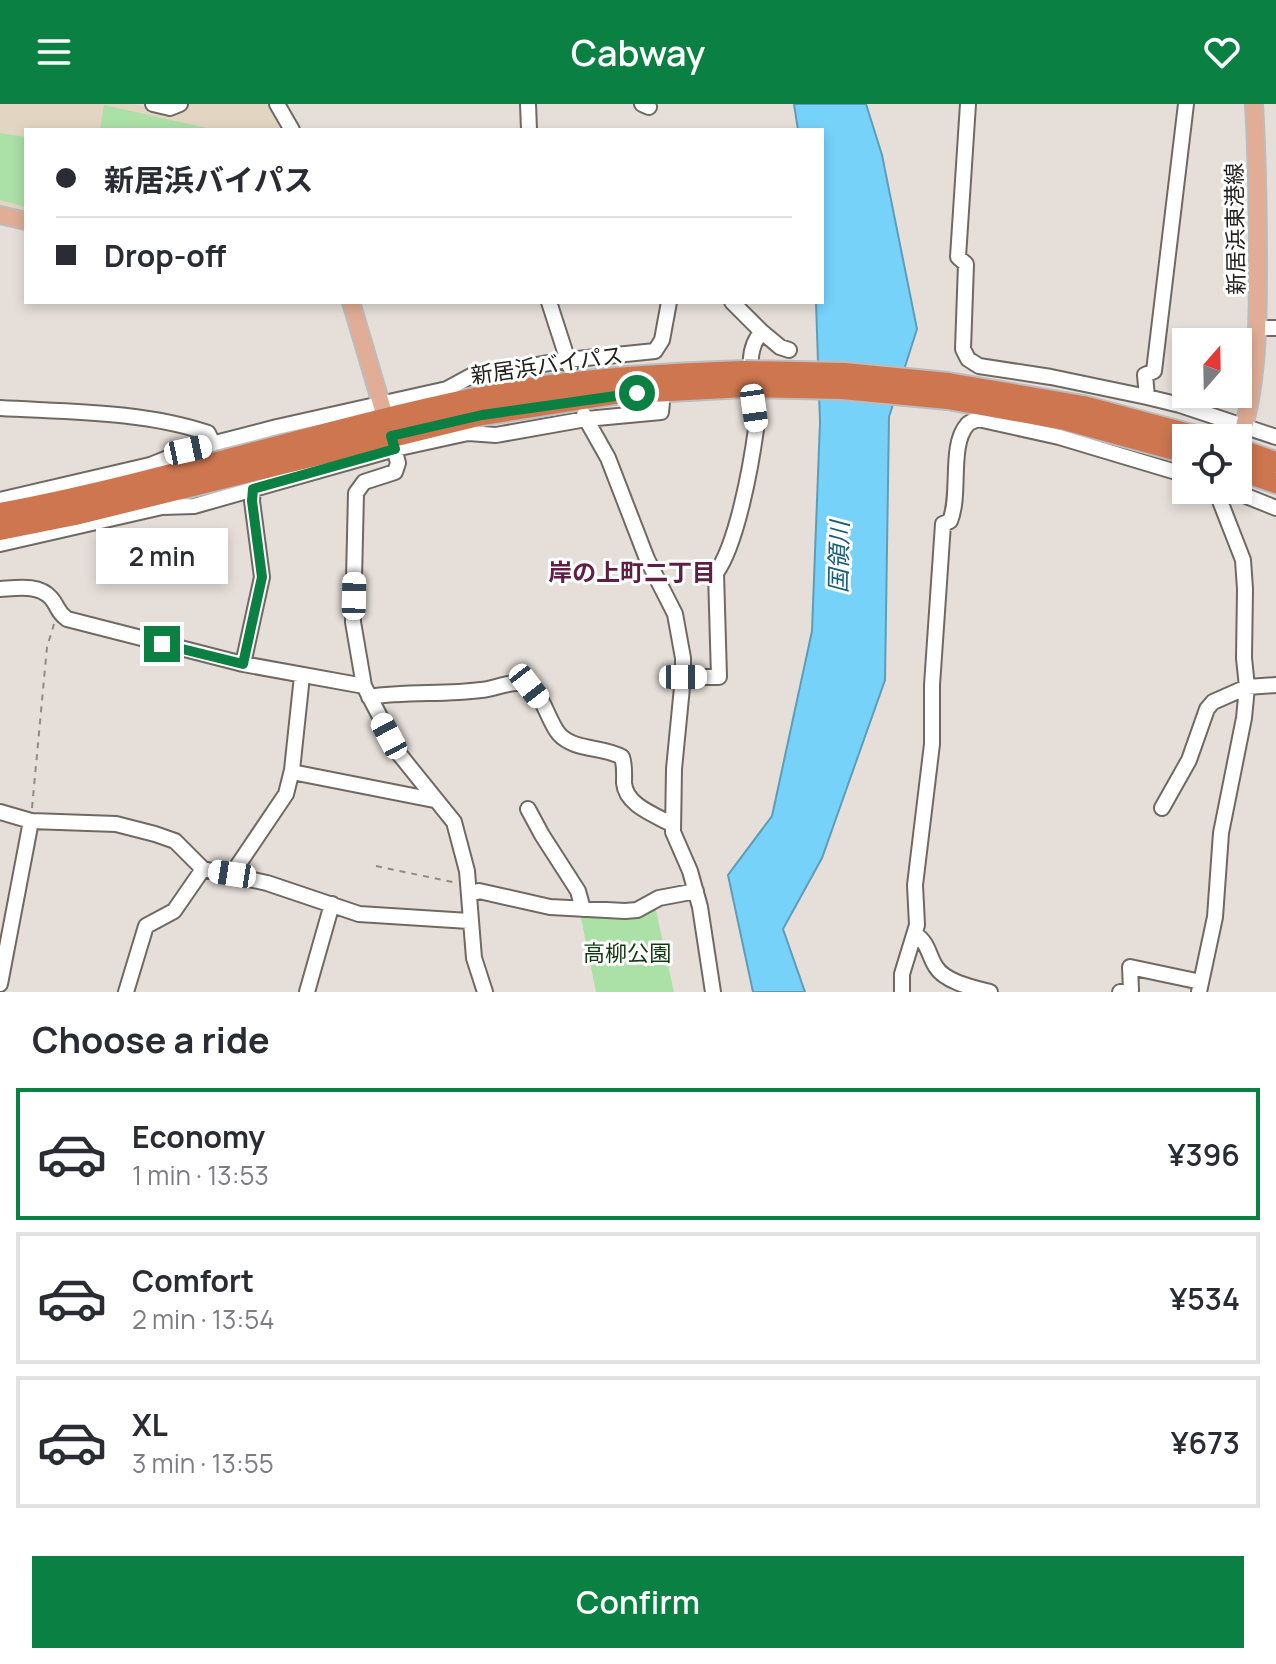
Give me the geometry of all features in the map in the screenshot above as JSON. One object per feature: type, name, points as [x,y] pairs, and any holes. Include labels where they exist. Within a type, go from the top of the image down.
[{"type":"highway","name":"新居浜バイパス","points":[[0,530],[75,515],[388,426],[482,396],[614,378],[744,379],[844,373],[948,391],[1083,406],[1172,430]]},
{"type":"highway","name":"新居浜バイパス","points":[[948,391],[1172,449]]},
{"type":"highway","name":"新居浜バイパス","points":[[0,513],[388,426]]},
{"type":"highway","points":[[1252,453],[1276,462]]},
{"type":"highway","points":[[1252,475],[1276,483]]},
{"type":"main road","name":"新居浜東港線","points":[[1245,424],[1256,368],[1258,328],[1254,104]]},
{"type":"main road","points":[[0,215],[24,221]]},
{"type":"main road","points":[[352,304],[388,426]]},
{"type":"street","points":[[153,104],[170,108],[180,104]]},
{"type":"street","points":[[277,104],[291,128]]},
{"type":"street","points":[[528,104],[529,128]]},
{"type":"street","points":[[968,104],[958,257],[966,264],[963,349],[968,359],[979,366],[1051,377],[1180,405],[1233,424]]},
{"type":"street","points":[[1147,397],[1145,375],[1154,371],[1186,104]]},
{"type":"street","points":[[550,304],[569,364]]},
{"type":"street","points":[[0,544],[162,507],[194,506],[253,489],[388,426],[471,376],[655,351],[662,340],[669,304]]},
{"type":"street","points":[[734,304],[762,332],[780,347],[789,350]]},
{"type":"street","points":[[1258,328],[1276,328]]},
{"type":"street","points":[[683,677],[719,677],[716,573],[724,563],[749,479],[757,426],[752,357],[755,339],[762,332]]},
{"type":"street","points":[[0,500],[150,465],[213,444],[388,426],[496,435],[585,417],[661,412],[662,402]]},
{"type":"street","points":[[0,408],[104,415],[187,426],[208,433],[213,444]]},
{"type":"street","points":[[585,417],[608,458],[647,559],[675,614],[683,677],[674,769],[673,825],[678,847],[696,891],[713,992]]},
{"type":"street","points":[[902,992],[902,974],[915,934],[915,885],[932,744],[932,685],[943,524],[950,521],[955,509],[959,443],[967,425],[978,419],[1059,437],[1172,471]]},
{"type":"street","points":[[388,426],[398,463],[395,472],[364,482],[356,493],[353,622],[366,691],[400,755],[454,822],[469,890],[474,958],[485,992]]},
{"type":"street","points":[[1252,430],[1276,437]]},
{"type":"street","points":[[243,664],[262,577],[253,489]]},
{"type":"street","points":[[1252,498],[1276,508]]},
{"type":"street","points":[[1120,992],[1131,990],[1130,967],[1200,987],[1215,917],[1221,833],[1244,718],[1247,687],[1243,560],[1221,504]]},
{"type":"street","points":[[0,589],[35,588],[51,598],[57,612],[67,619],[243,664],[366,691],[444,695],[520,682],[529,686],[542,702],[557,733],[567,741],[600,748],[622,757],[624,787],[633,803],[673,825]]},
{"type":"street","points":[[232,874],[286,794],[292,772],[302,676]]},
{"type":"street","points":[[1162,808],[1189,760],[1207,709],[1213,702],[1247,687],[1276,685]]},
{"type":"street","points":[[292,772],[434,800]]},
{"type":"street","points":[[528,809],[578,891],[583,909]]},
{"type":"street","points":[[0,812],[31,821],[116,824],[155,834],[175,841],[203,869],[232,874],[359,914],[469,921]]},
{"type":"street","points":[[0,984],[31,821]]},
{"type":"street","points":[[126,992],[146,926],[174,911],[203,869]]},
{"type":"street","points":[[469,890],[550,907],[637,910],[659,898],[696,891]]},
{"type":"street","points":[[307,992],[332,904]]},
{"type":"street","points":[[915,934],[929,949],[934,966],[942,974],[990,992]]},
{"type":"path","points":[[31,821],[47,647],[57,612]]},
{"type":"path","points":[[376,866],[469,890]]},
{"type":"shaded area","points":[[0,104],[133,104],[167,112],[186,104],[267,104],[281,128],[24,128],[24,211],[0,205]]},
{"type":"green space","points":[[104,105],[207,128],[100,128]]},
{"type":"green space","points":[[0,133],[24,137],[24,206],[0,200]]},
{"type":"green space","name":"高柳公園","points":[[655,906],[674,992],[596,992],[580,913]]},
{"type":"water","name":"国領川","points":[[794,104],[866,104],[882,155],[917,329],[889,417],[885,680],[822,858],[783,929],[805,992],[753,992],[728,875],[772,816],[812,631],[820,422],[816,304],[824,304],[824,128],[798,128]]},
{"type":"district","name":"岸の上町二丁目","points":[[632,571]]},
{"type":"route","points":[[162,644],[243,664],[262,577],[253,489],[395,449],[391,436],[482,415],[637,393]]}]
